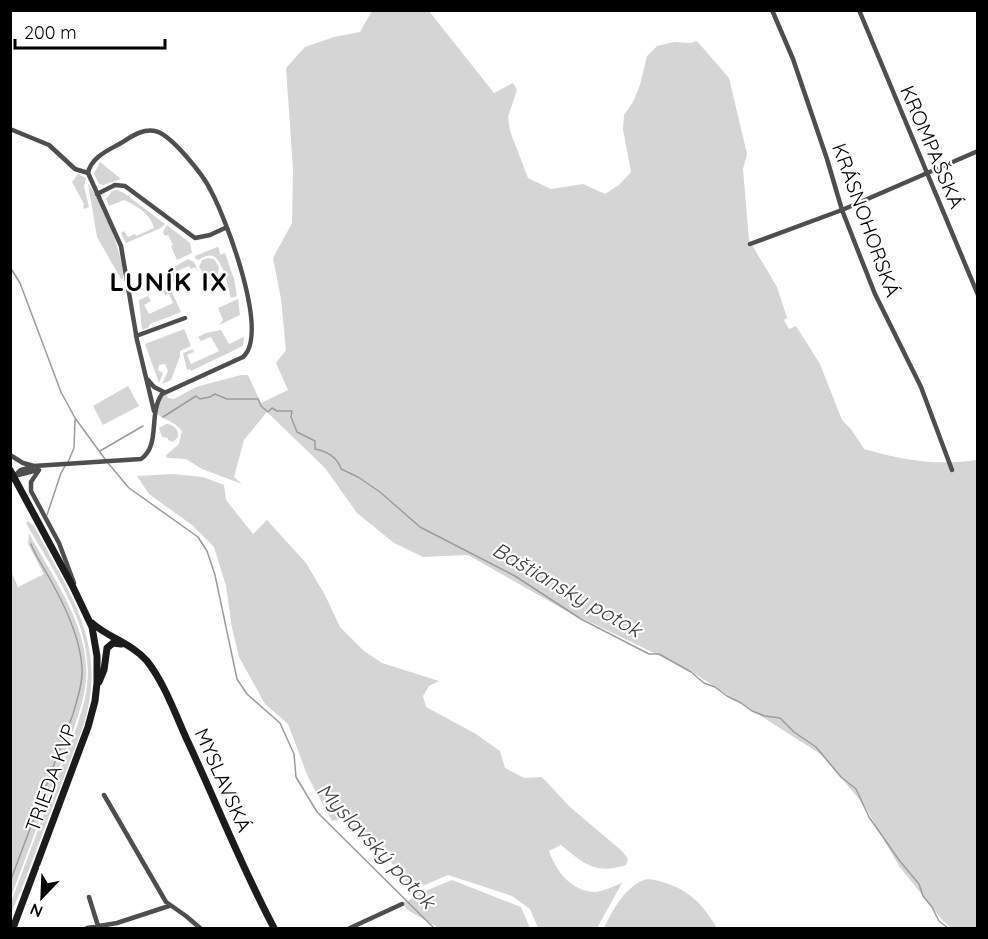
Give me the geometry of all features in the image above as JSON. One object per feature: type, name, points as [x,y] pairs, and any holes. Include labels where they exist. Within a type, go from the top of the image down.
[{"type":"street","name":"KRÁSNOHORSKÁ","points":[[772,10],[793,59],[842,210],[875,294],[921,387],[952,470]]},
{"type":"street","name":"KROMPAŠSKÁ","points":[[859,10],[978,295]]},
{"type":"street","points":[[10,129],[51,146],[73,168],[88,172]]},
{"type":"street","points":[[90,621],[12,473],[46,466],[139,460],[147,454],[151,446],[154,411],[136,336],[120,246],[88,172],[93,162],[105,152],[144,131],[159,132],[170,139],[207,184],[246,285],[252,332],[250,348],[241,358],[164,392],[154,411]]},
{"type":"street","points":[[750,244],[842,210],[978,151]]},
{"type":"street","points":[[97,194],[115,185],[124,186],[195,238],[210,235],[225,228]]},
{"type":"street","points":[[136,336],[185,318]]},
{"type":"street","points":[[146,378],[154,387],[164,392]]},
{"type":"street","points":[[10,455],[23,464],[37,468]]},
{"type":"street","points":[[37,468],[31,482],[31,491],[59,543],[84,608]]},
{"type":"street","name":"TRIEDA KVP","points":[[13,928],[88,728],[97,688],[98,671],[90,621]]},
{"type":"street","name":"MYSLAVSKÁ","points":[[90,621],[105,634],[125,642],[135,650],[148,664],[162,687],[251,884],[274,928]]},
{"type":"street","points":[[95,642],[114,643],[135,650]]},
{"type":"street","points":[[97,688],[104,670],[106,650],[114,643]]},
{"type":"street","points":[[104,795],[151,879],[169,906],[200,928]]},
{"type":"street","points":[[89,897],[98,926]]},
{"type":"street","points":[[350,928],[402,904]]},
{"type":"street","points":[[87,928],[144,915],[169,906]]},
{"type":"shaded area","points":[[372,11],[429,11],[494,93],[513,83],[517,90],[508,117],[510,131],[528,178],[551,189],[583,184],[605,194],[619,185],[631,172],[623,129],[624,115],[640,85],[647,56],[657,46],[674,42],[697,41],[729,78],[747,154],[743,169],[749,240],[777,287],[787,318],[784,320],[789,329],[796,326],[820,364],[842,420],[864,449],[920,461],[977,460],[977,928],[952,928],[943,921],[899,866],[864,805],[822,755],[689,670],[561,608],[468,555],[423,557],[394,543],[357,513],[325,468],[267,412],[244,440],[234,477],[242,484],[202,469],[186,459],[167,458],[166,455],[179,444],[182,431],[154,411],[164,392],[168,398],[174,399],[196,387],[241,375],[248,375],[261,403],[288,390],[276,363],[286,350],[281,299],[273,258],[292,223],[293,169],[286,68],[305,47],[334,37],[360,32]]},
{"type":"shaded area","points":[[100,162],[121,179],[103,185],[99,184],[94,174]]},
{"type":"shaded area","points":[[78,174],[86,178],[84,186],[89,207],[84,209],[84,204],[72,182]]},
{"type":"shaded area","points":[[88,184],[100,203],[112,230],[120,257],[123,279],[97,237]]},
{"type":"shaded area","points":[[117,190],[124,193],[165,224],[161,228],[126,243],[121,233],[124,231],[128,237],[154,228],[146,214],[124,200],[109,206],[106,199],[112,191]]},
{"type":"shaded area","points":[[167,225],[190,243],[192,253],[177,260],[168,235],[165,236],[163,232]]},
{"type":"shaded area","points":[[217,247],[220,255],[225,253],[237,296],[231,298],[223,269],[217,259],[213,256],[205,256],[198,260],[195,258]]},
{"type":"shaded area","points":[[188,259],[194,262],[199,273],[195,267],[191,269],[189,266],[177,271],[180,279],[171,283],[167,275],[169,270]]},
{"type":"shaded area","points":[[214,259],[219,267],[217,279],[206,278],[199,267],[202,260]]},
{"type":"shaded area","points":[[169,289],[181,312],[150,324],[148,328],[142,330],[139,300],[148,296],[151,301],[144,305],[149,314],[173,303],[169,294],[165,295],[162,290]]},
{"type":"shaded area","points":[[238,299],[240,315],[219,325],[223,320],[218,308]]},
{"type":"shaded area","points":[[184,329],[191,346],[180,351],[171,380],[162,384],[168,371],[165,364],[159,365],[158,370],[163,373],[159,383],[145,344]]},
{"type":"shaded area","points":[[221,330],[229,344],[244,337],[243,346],[191,371],[187,370],[183,353],[193,349],[194,352],[187,355],[191,364],[219,351],[211,337],[201,341],[198,337]]},
{"type":"shaded area","points":[[128,386],[139,406],[103,425],[93,406]]},
{"type":"shaded area","points":[[166,424],[173,426],[178,432],[178,437],[173,442],[162,437],[159,428]]},
{"type":"shaded area","points":[[173,474],[203,477],[224,485],[226,500],[253,534],[267,520],[306,563],[340,627],[364,651],[382,663],[439,681],[429,686],[423,696],[426,707],[476,734],[500,751],[505,768],[524,778],[542,777],[570,807],[622,851],[628,859],[626,865],[606,869],[591,866],[561,845],[549,851],[560,872],[578,888],[597,892],[622,883],[597,928],[538,928],[530,909],[512,896],[448,875],[425,885],[406,881],[379,847],[367,846],[349,817],[332,821],[308,777],[288,724],[265,704],[239,657],[226,586],[214,547],[192,525],[149,494],[137,476]]},
{"type":"shaded area","points":[[28,521],[34,526],[73,599],[89,646],[92,671],[90,698],[83,727],[11,913],[11,902],[77,726],[87,685],[87,663],[78,620],[59,580],[26,523]]},
{"type":"shaded area","points":[[29,533],[70,607],[78,627],[84,647],[85,689],[76,720],[11,897],[11,571],[18,587],[44,574],[28,544]]},
{"type":"shaded area","points":[[648,879],[671,885],[689,894],[704,909],[717,928],[604,928],[627,892],[633,886]]},
{"type":"shaded area","points":[[452,880],[521,907],[530,928],[439,928],[409,911],[402,904]]},
{"type":"waterway","name":"Myslavský potok","points":[[10,267],[20,283],[61,392],[75,418],[105,459]]},
{"type":"waterway","name":"Baštiansky potok","points":[[163,417],[196,396],[200,399],[215,394],[227,399],[258,399],[261,406],[268,412],[272,408],[277,411],[292,411],[291,417],[297,432],[315,441],[315,449],[324,451],[337,462],[341,469],[380,492],[420,527],[515,576],[581,619],[649,654],[659,654],[752,711],[780,718],[794,732],[816,747],[841,777],[856,789],[869,817],[919,884],[923,896],[939,921],[948,928]]},
{"type":"waterway","points":[[68,462],[74,448],[75,420]]},
{"type":"waterway","name":"Baštiansky potok","points":[[100,451],[143,426]]},
{"type":"waterway","name":"Myslavský potok","points":[[108,463],[129,488],[198,537],[207,551],[215,575],[237,679],[247,694],[280,723],[294,754],[296,777],[317,812],[434,928]]},
{"type":"waterway","points":[[47,515],[65,466]]},
{"type":"waterway","points":[[10,882],[73,714],[82,675],[79,646],[71,623],[62,601],[31,544]]},
{"type":"district","name":"LUNÍK IX","points":[[169,282]]}]
